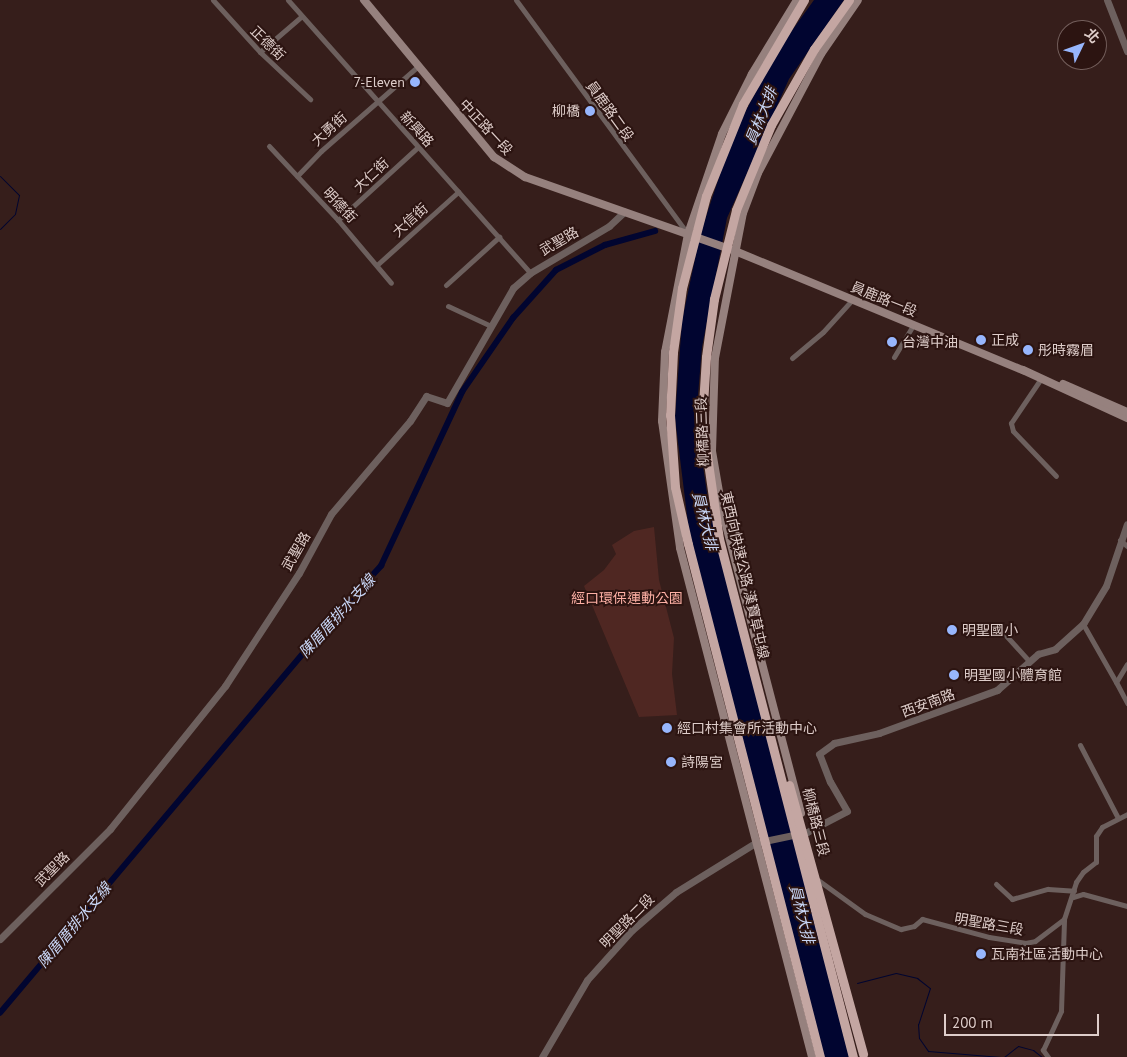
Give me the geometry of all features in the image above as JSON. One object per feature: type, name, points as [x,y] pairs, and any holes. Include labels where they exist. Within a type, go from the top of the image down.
[{"type":"highway","points":[[804,0],[746,97],[706,196],[682,288],[673,352],[670,415],[675,487],[726,697],[818,1057]]},
{"type":"highway","name":"東西向快速公路 漢寶草屯線","points":[[849,0],[804,66],[758,152],[736,210],[714,299],[706,357],[702,422],[704,451],[719,539],[853,1057]]},
{"type":"highway","points":[[746,644],[758,668],[836,962],[863,1056]]},
{"type":"highway","points":[[726,697],[728,720],[792,967],[818,1057]]},
{"type":"main road","name":"中正路一段","points":[[364,0],[466,126],[505,166],[556,190],[723,246]]},
{"type":"main road","points":[[797,0],[752,74],[722,134],[688,234],[665,352],[662,421],[665,454],[680,548],[812,1057]]},
{"type":"main road","name":"柳橋路三段","points":[[858,0],[821,54],[779,129],[743,213],[715,358],[712,451],[728,537],[863,1056]]},
{"type":"main road","name":"員鹿路一段","points":[[723,246],[1023,370],[1040,380],[1127,418]]},
{"type":"main road","name":"員鹿路一段","points":[[1023,370],[1039,373],[1127,412]]},
{"type":"street","name":"正德街","points":[[213,0],[260,52],[310,99]]},
{"type":"street","name":"新興路","points":[[288,0],[530,273]]},
{"type":"street","name":"員鹿路二段","points":[[516,0],[688,234]]},
{"type":"street","points":[[1107,0],[1127,51]]},
{"type":"street","points":[[260,52],[302,16]]},
{"type":"street","name":"大勇街","points":[[297,176],[321,150],[418,66]]},
{"type":"street","name":"明德街","points":[[269,146],[378,264],[391,282]]},
{"type":"street","name":"大仁街","points":[[338,220],[418,147]]},
{"type":"street","name":"大信街","points":[[378,264],[458,192]]},
{"type":"street","name":"武聖路","points":[[0,939],[110,829],[135,799],[224,686],[299,573],[331,514],[410,421],[426,396],[447,403],[489,325],[513,288],[530,273],[609,226],[624,212]]},
{"type":"street","points":[[446,285],[499,237]]},
{"type":"street","points":[[792,358],[823,332],[852,300]]},
{"type":"street","points":[[448,306],[489,325]]},
{"type":"street","points":[[894,357],[913,325]]},
{"type":"street","points":[[1040,380],[1011,423],[1014,431],[1056,476]]},
{"type":"street","name":"西安南路","points":[[806,832],[847,811],[830,782],[819,754],[834,743],[879,733],[997,690],[1038,654],[1055,649],[1083,624],[1106,586],[1127,524]]},
{"type":"street","points":[[1120,540],[1127,546]]},
{"type":"street","points":[[1083,624],[1127,703]]},
{"type":"street","points":[[1001,630],[1030,662]]},
{"type":"street","points":[[1116,682],[1127,664]]},
{"type":"street","points":[[1080,745],[1118,818]]},
{"type":"street","name":"明聖路三段","points":[[818,880],[866,914],[901,929],[914,926],[922,919],[953,929],[1025,943],[1035,941],[1064,918],[1083,872],[1096,862],[1096,836],[1102,827],[1127,814]]},
{"type":"street","name":"明聖路二段","points":[[542,1057],[576,996],[632,930],[676,892],[755,843],[766,839],[806,832]]},
{"type":"street","points":[[996,884],[1012,899],[1048,889],[1083,894],[1127,906]]},
{"type":"street","points":[[1048,1057],[1043,1050],[1061,1011],[1064,918]]},
{"type":"green space","name":"經口環保運動公園","points":[[654,527],[659,580],[674,638],[672,674],[677,715],[639,717],[584,586],[604,570],[616,554],[612,545],[634,531]]},
{"type":"water","name":"員林大排","points":[[814,0],[844,0],[789,79],[727,218],[702,347],[696,419],[709,507],[849,1057],[822,1057],[689,531],[675,418],[682,321],[700,235],[733,135],[778,50]]},
{"type":"waterway","points":[[0,176],[19,195],[15,214],[0,229]]},
{"type":"waterway","name":"陳厝厝排水支線","points":[[0,1013],[333,618],[381,566],[462,392],[513,318],[556,270],[605,245],[655,231]]},
{"type":"waterway","points":[[857,983],[896,973],[917,978],[930,988],[918,1024],[919,1038],[928,1051],[1001,1057]]},
{"type":"waterway","points":[[1004,1057],[1018,1046],[1033,1050],[1042,1057]]},
{"type":"place","name":"7-Eleven","points":[[415,82]]},
{"type":"place","name":"柳橋","points":[[590,111]]},
{"type":"place","name":"正成","points":[[981,340]]},
{"type":"place","name":"台灣中油","points":[[892,342]]},
{"type":"place","name":"彤時霧眉","points":[[1028,350]]},
{"type":"place","name":"明聖國小","points":[[952,630]]},
{"type":"place","name":"明聖國小體育館","points":[[954,675]]},
{"type":"place","name":"經口村集會所活動中心","points":[[667,728]]},
{"type":"place","name":"詩陽宮","points":[[671,762]]},
{"type":"place","name":"瓦南社區活動中心","points":[[981,954]]}]
